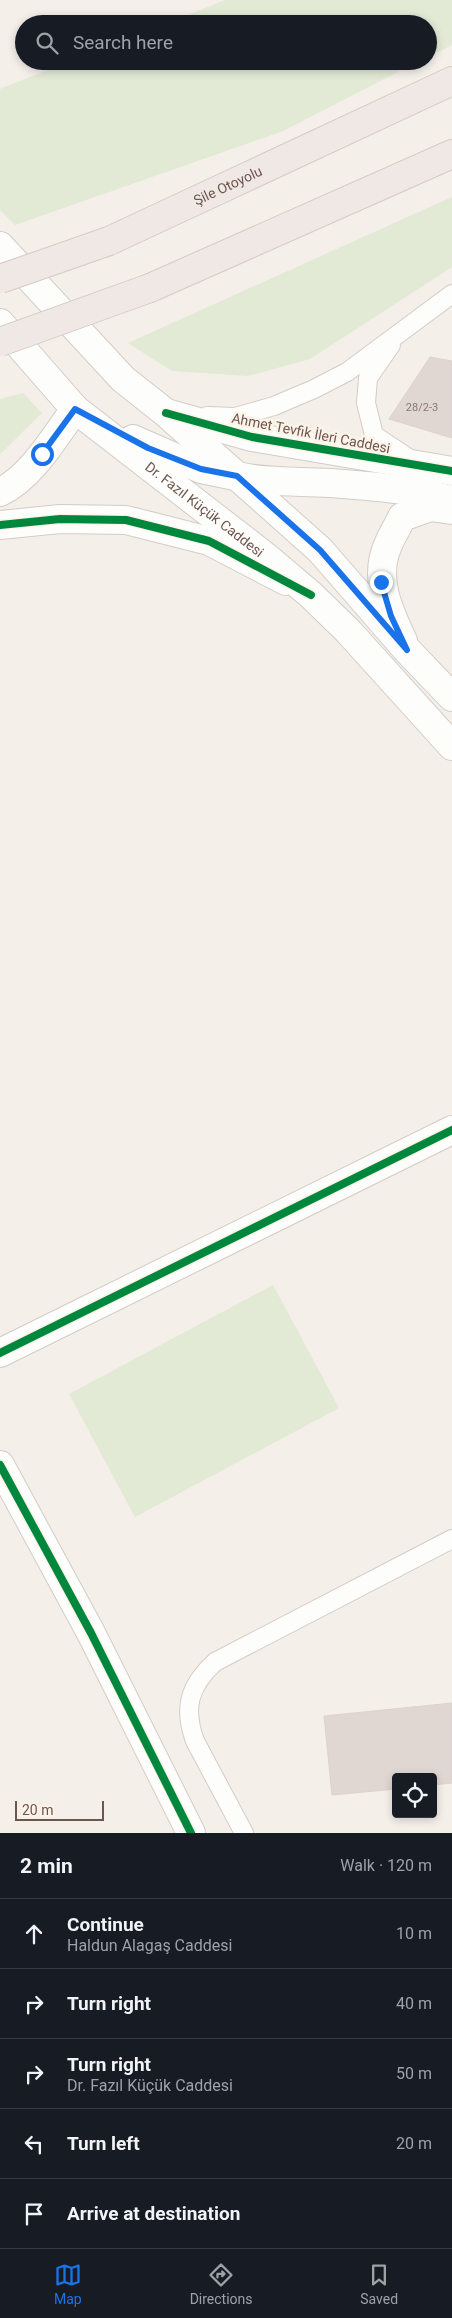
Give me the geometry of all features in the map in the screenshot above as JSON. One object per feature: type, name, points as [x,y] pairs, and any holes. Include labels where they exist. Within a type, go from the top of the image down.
[{"type":"highway","name":"Şile Otoyolu","points":[[0,279],[109,240],[452,81]]},
{"type":"highway","points":[[0,342],[150,288],[452,154]]},
{"type":"street","name":"Ahmet Tevfik İleri Caddesi","points":[[0,246],[123,379],[166,414],[252,437],[452,471]]},
{"type":"street","points":[[0,323],[75,409],[148,448],[201,469],[258,480],[329,483],[393,489],[452,500]]},
{"type":"street","points":[[0,492],[11,487],[42,454],[75,409]]},
{"type":"street","name":"Dr. Fazıl Küçük Caddesi","points":[[75,409],[265,556],[311,595],[348,631],[452,746]]},
{"type":"street","points":[[166,414],[320,550],[407,650],[452,697]]},
{"type":"street","points":[[407,650],[391,616],[381,582],[387,547],[402,517],[430,507],[452,510]]},
{"type":"street","points":[[0,526],[60,519],[126,520],[209,541],[311,595]]},
{"type":"street","points":[[0,1353],[452,1130]]},
{"type":"street","points":[[0,1465],[91,1633],[192,1833]]},
{"type":"lane","points":[[166,414],[235,417],[274,406],[347,372],[452,294]]},
{"type":"lane","points":[[400,332],[368,378],[366,403],[374,435],[418,465]]},
{"type":"lane","points":[[244,1833],[190,1728],[188,1714],[190,1700],[195,1686],[203,1673],[215,1662],[452,1539]]},
{"type":"green space","points":[[225,0],[452,0],[452,45],[437,52],[437,15],[188,15]]},
{"type":"green space","points":[[48,70],[402,70],[283,131],[15,225],[0,210],[0,89]]},
{"type":"green space","points":[[452,197],[452,267],[310,359],[248,376],[172,371],[128,343]]},
{"type":"green space","points":[[23,393],[42,413],[0,454],[0,399]]},
{"type":"green space","points":[[273,1285],[339,1408],[135,1517],[69,1394]]},
{"type":"building","points":[[430,357],[452,361],[452,438],[389,419]]},
{"type":"building","points":[[452,1703],[452,1783],[437,1785],[437,1773],[392,1773],[392,1789],[332,1795],[324,1716]]},
{"type":"cycle path","points":[[166,413],[252,437],[452,471]]},
{"type":"cycle path","points":[[0,525],[60,519],[126,520],[209,541],[311,595]]},
{"type":"cycle path","points":[[0,1353],[452,1130]]},
{"type":"cycle path","points":[[0,1465],[91,1633],[191,1833]]},
{"type":"route","points":[[42,454],[75,409],[148,448],[201,469],[237,476],[320,550],[407,650],[391,616],[381,582]]}]
